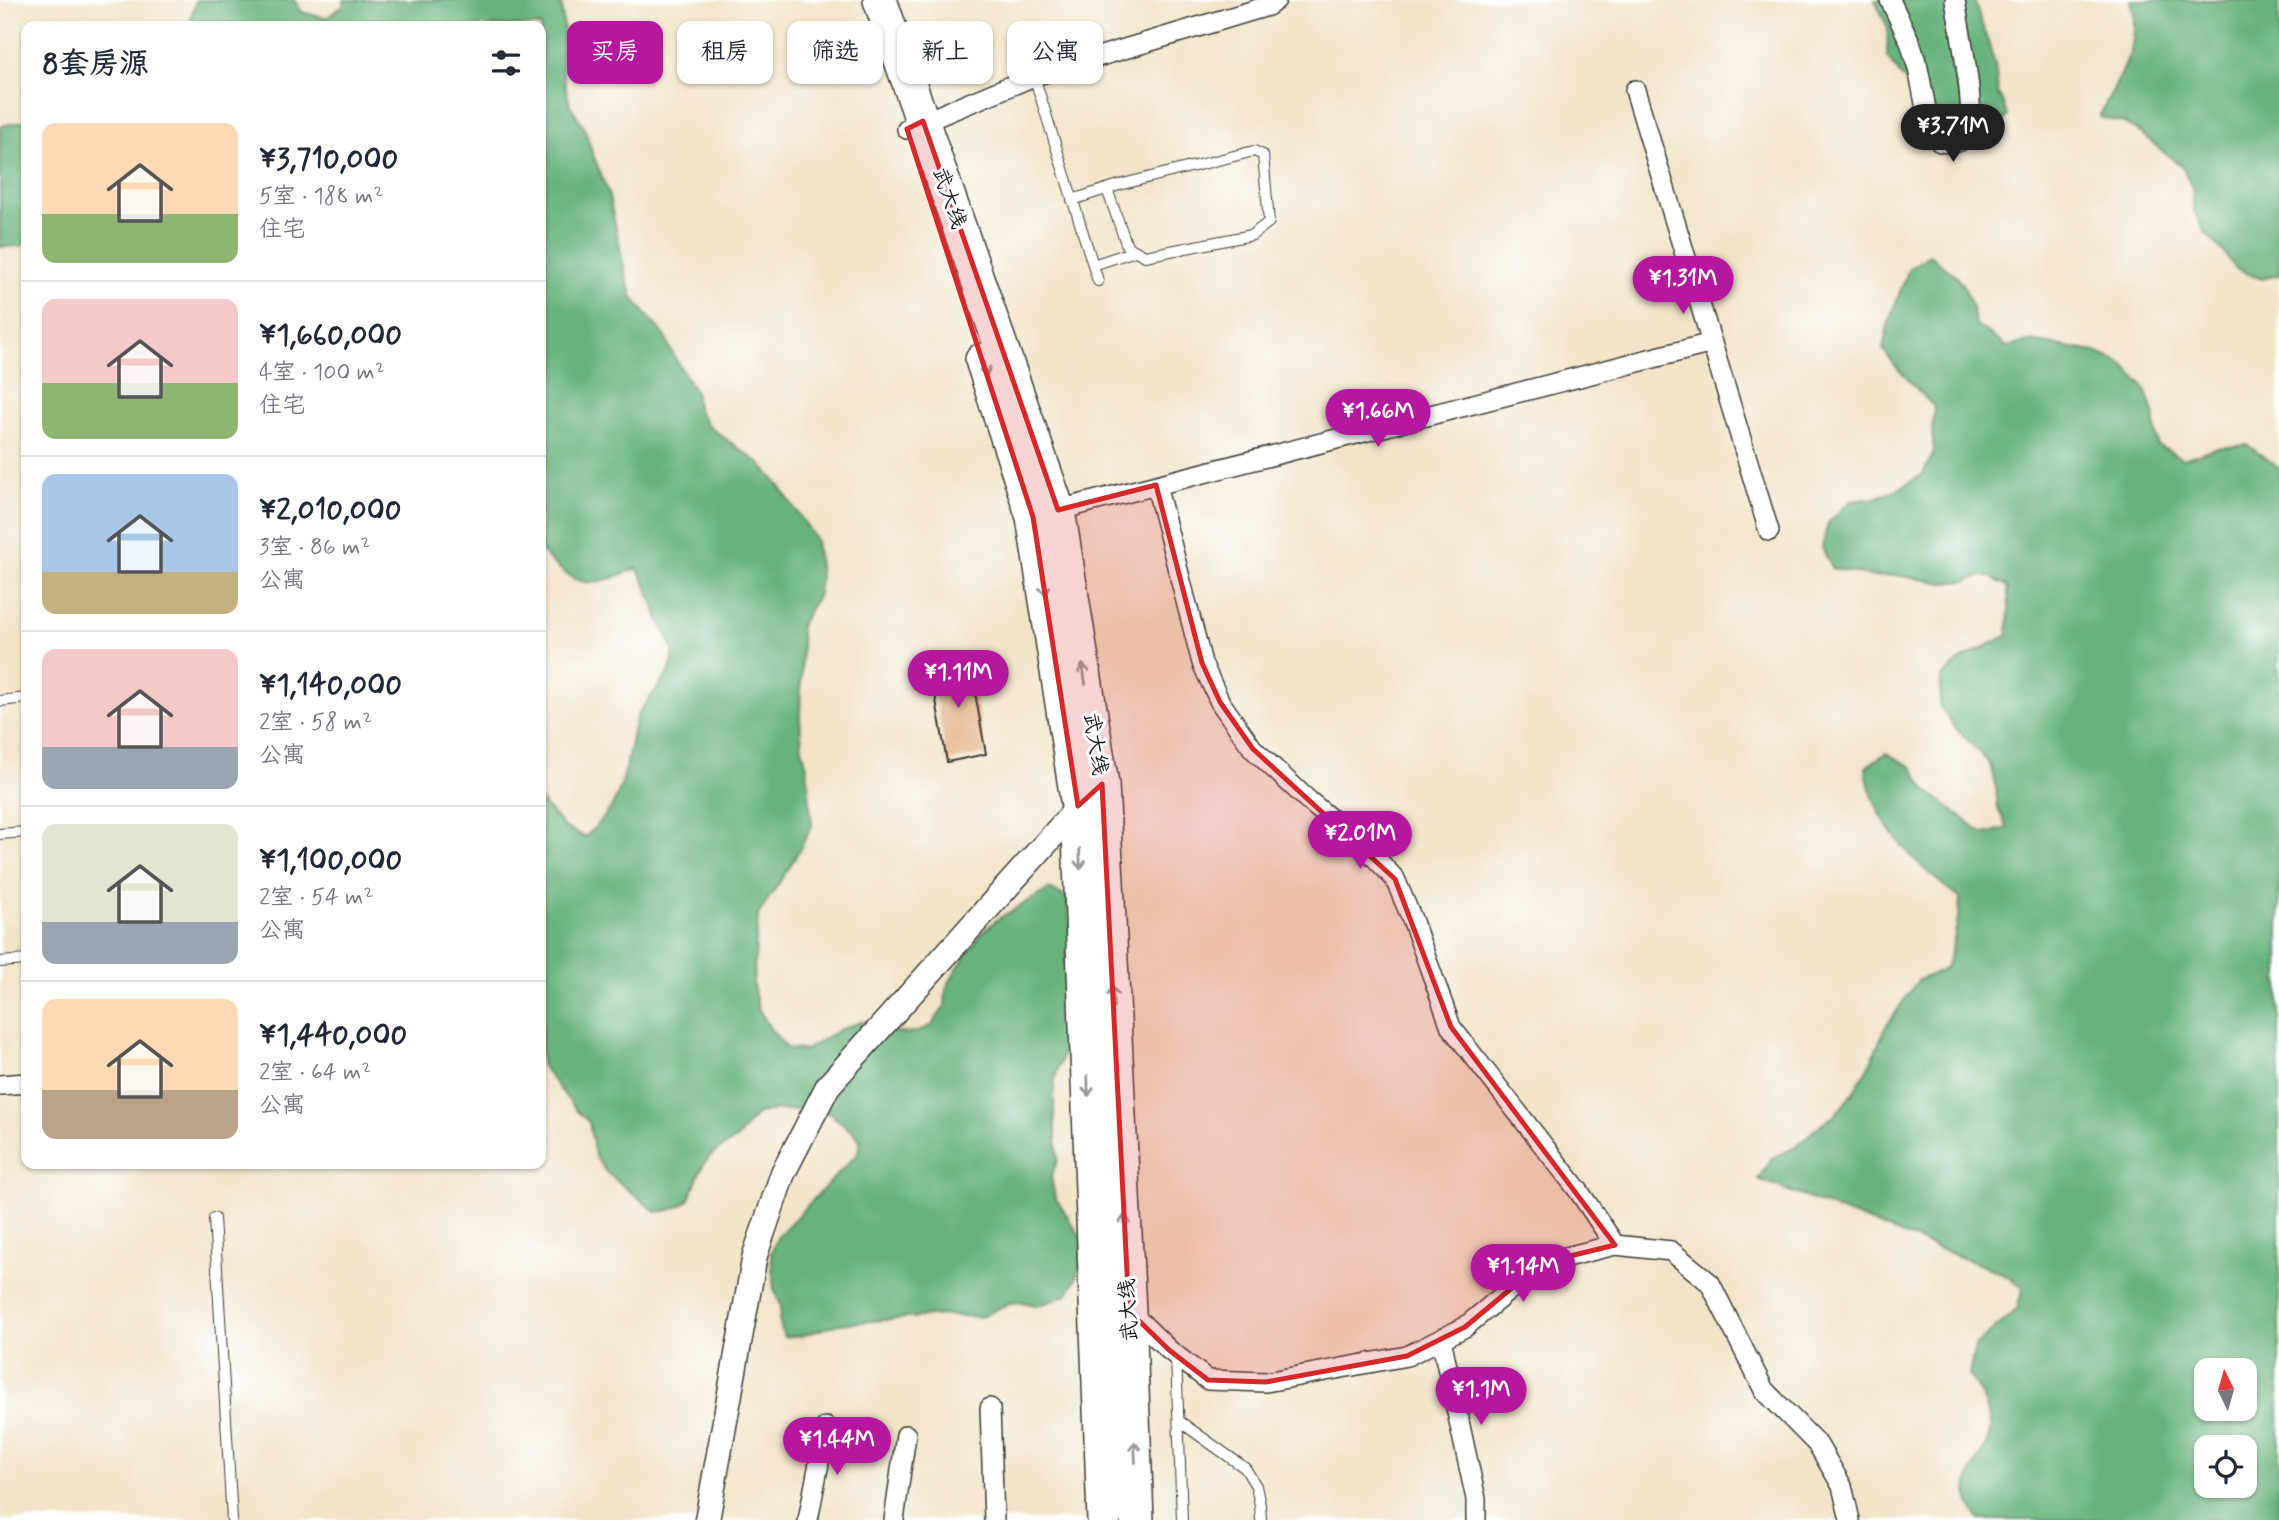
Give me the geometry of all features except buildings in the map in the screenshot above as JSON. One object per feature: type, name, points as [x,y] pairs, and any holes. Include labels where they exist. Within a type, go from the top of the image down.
[{"type":"highway","name":"武大线","points":[[860,0],[915,125]]},
{"type":"highway","name":"武大线","points":[[880,0],[915,125],[1045,514],[1090,795],[1129,1311],[1138,1520]]},
{"type":"highway","name":"武大线","points":[[1090,795],[1104,1520]]},
{"type":"street","points":[[1103,55],[1268,6],[1276,0]]},
{"type":"street","points":[[1890,0],[1914,55],[1930,129],[1940,142],[1951,144],[1961,141],[1968,132],[1971,106],[1955,0]]},
{"type":"street","points":[[915,125],[1015,84]]},
{"type":"street","points":[[1635,90],[1769,531]]},
{"type":"street","points":[[1045,514],[1712,343]]},
{"type":"street","points":[[1156,485],[1202,663],[1220,702],[1253,750],[1369,851],[1395,879],[1451,1027],[1578,1190],[1615,1245]]},
{"type":"street","points":[[707,1520],[754,1255],[783,1173],[828,1086],[1090,795]]},
{"type":"street","points":[[0,1085],[21,1083]]},
{"type":"street","points":[[1129,1311],[1176,1356],[1208,1380],[1266,1382],[1408,1356],[1465,1327],[1519,1282],[1566,1257],[1615,1245],[1671,1251],[1710,1283],[1764,1390],[1818,1445],[1842,1486],[1850,1520]]},
{"type":"street","points":[[1441,1339],[1476,1499],[1476,1520]]},
{"type":"street","points":[[990,1408],[994,1520]]},
{"type":"street","points":[[808,1520],[826,1427]]},
{"type":"street","points":[[894,1520],[906,1434]]},
{"type":"lane","points":[[1036,84],[1098,281]]},
{"type":"lane","points":[[1072,200],[1107,189],[1254,151],[1263,156],[1269,222],[1252,234],[1145,256],[1127,246],[1107,189]]},
{"type":"lane","points":[[1093,265],[1135,251]]},
{"type":"lane","points":[[0,701],[21,699]]},
{"type":"lane","points":[[0,834],[21,832]]},
{"type":"lane","points":[[0,962],[21,960]]},
{"type":"lane","points":[[214,1218],[232,1520]]},
{"type":"lane","points":[[1176,1356],[1182,1520]]},
{"type":"lane","points":[[1178,1421],[1245,1468],[1256,1486],[1261,1505],[1261,1520]]},
{"type":"highlighted area","points":[[923,121],[1058,510],[1156,485],[1202,663],[1220,702],[1253,749],[1395,879],[1451,1027],[1615,1245],[1566,1257],[1519,1282],[1465,1327],[1407,1356],[1266,1382],[1208,1380],[1169,1350],[1129,1311],[1102,784],[1078,806],[1033,517],[907,129]]},
{"type":"green space","points":[[196,0],[294,0],[302,12],[326,18],[343,6],[344,0],[561,0],[564,30],[562,68],[570,105],[584,127],[608,192],[627,280],[634,300],[664,335],[695,391],[697,408],[707,425],[760,464],[779,485],[816,540],[820,578],[818,595],[800,626],[800,719],[812,826],[758,915],[753,985],[758,1008],[771,1030],[788,1049],[805,1050],[839,1030],[861,1022],[882,1023],[900,1033],[918,1032],[932,1025],[945,1006],[946,989],[956,970],[982,933],[996,920],[1049,889],[1067,897],[1071,940],[1066,958],[1066,981],[1075,1018],[1054,1081],[1058,1159],[1051,1177],[1055,1197],[1082,1239],[1077,1277],[1067,1295],[1038,1306],[1023,1302],[1009,1303],[981,1317],[943,1315],[838,1324],[801,1336],[784,1337],[779,1320],[781,1306],[774,1289],[771,1254],[778,1236],[858,1153],[860,1139],[839,1120],[825,1112],[792,1110],[756,1115],[738,1137],[716,1151],[704,1164],[686,1203],[670,1210],[656,1212],[606,1172],[595,1156],[589,1122],[546,1071],[546,807],[564,827],[585,837],[597,826],[612,806],[621,787],[637,716],[670,670],[673,652],[637,568],[608,579],[586,582],[565,573],[546,556],[546,21],[190,21]]},
{"type":"green space","points":[[1875,0],[1974,0],[1995,64],[1998,93],[2008,116],[1993,134],[1968,134],[1953,129],[1921,102],[1887,57],[1888,28]]},
{"type":"green space","points":[[2131,0],[2279,0],[2279,275],[2262,279],[2236,269],[2204,231],[2194,211],[2192,187],[2182,167],[2142,134],[2124,123],[2099,117],[2121,75],[2131,47],[2134,17]]},
{"type":"green space","points":[[21,122],[21,246],[0,247],[0,126]]},
{"type":"green space","points":[[1929,255],[1962,284],[1976,325],[2007,347],[2032,341],[2095,352],[2120,362],[2143,385],[2154,412],[2157,445],[2183,459],[2215,448],[2248,445],[2279,468],[2279,1520],[1979,1520],[1970,1503],[1968,1481],[1986,1444],[1990,1425],[1980,1393],[1969,1375],[1975,1346],[2017,1309],[2023,1288],[2002,1273],[1758,1179],[1772,1158],[1796,1147],[1835,1115],[1853,1093],[1871,1062],[1885,1028],[1918,980],[1946,969],[1951,952],[1960,898],[1928,872],[1899,842],[1877,807],[1866,767],[1886,753],[1912,767],[1926,790],[1984,834],[2008,828],[1998,809],[1990,764],[1940,707],[1941,678],[1960,660],[2008,635],[2007,586],[1986,575],[1945,583],[1895,575],[1874,577],[1832,568],[1822,548],[1828,523],[1851,501],[1876,498],[1900,488],[1923,474],[1934,452],[1934,407],[1883,349],[1889,320],[1909,269]]}]
